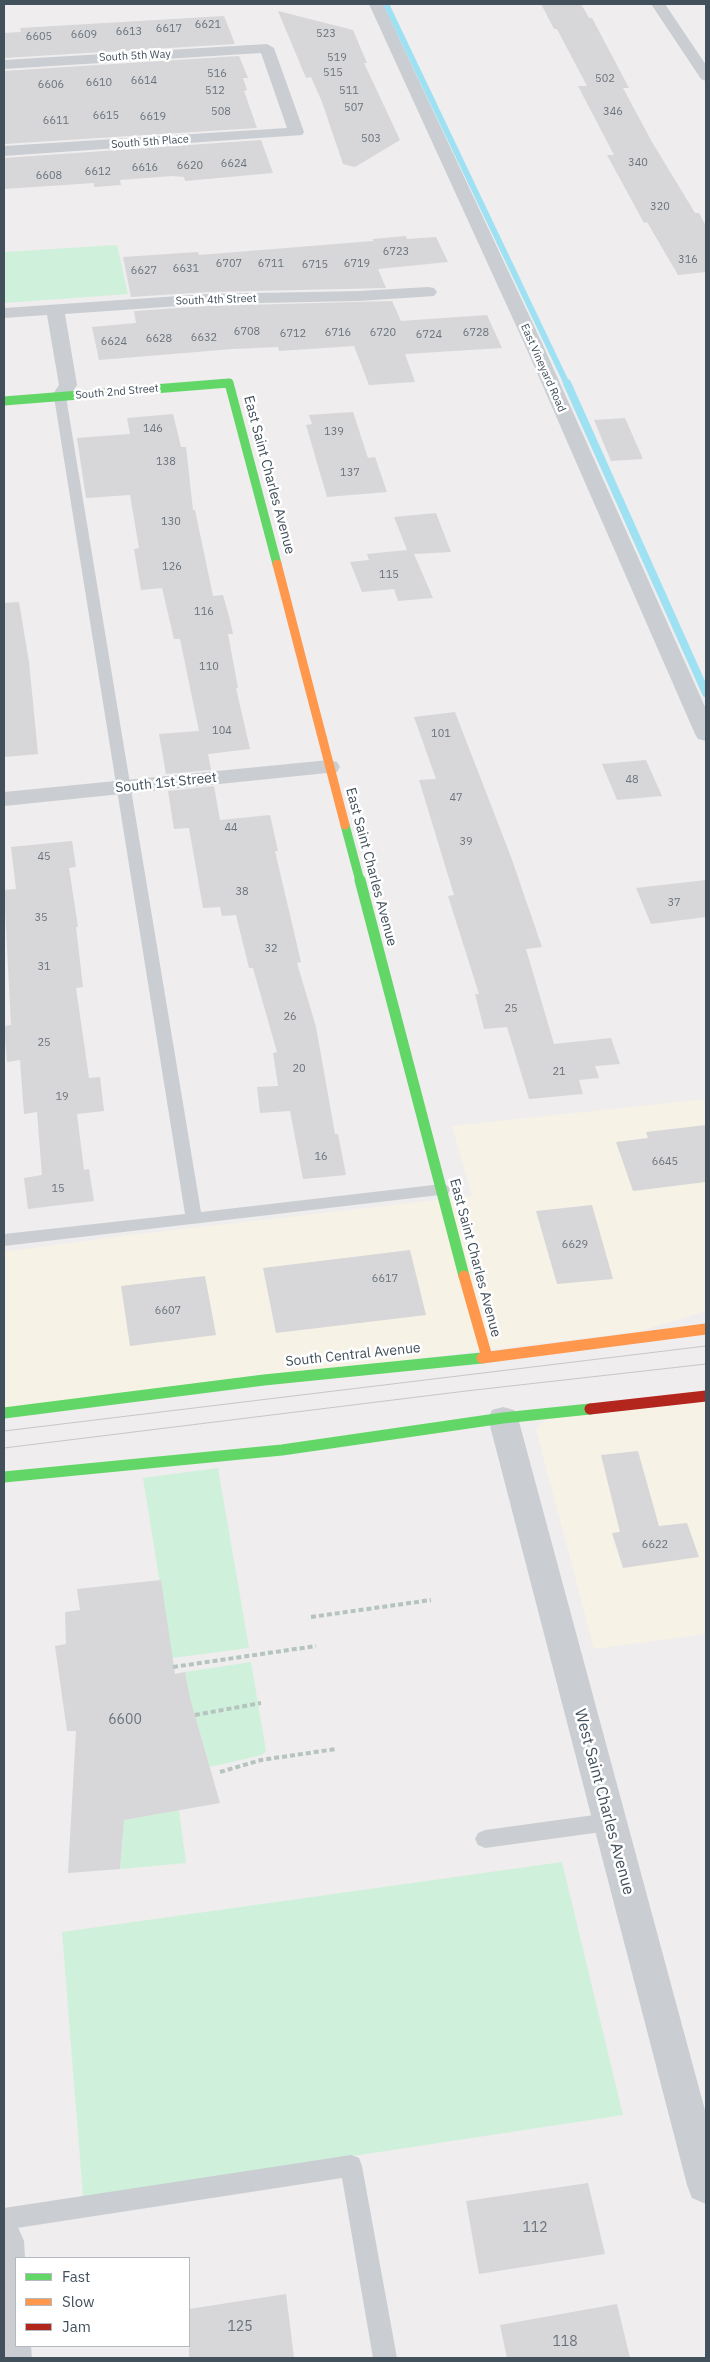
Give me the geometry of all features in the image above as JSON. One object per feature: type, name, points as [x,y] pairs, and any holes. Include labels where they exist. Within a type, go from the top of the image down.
[{"type":"street","name":"East Vineyard Road","points":[[376,4],[533,343],[706,734]]},
{"type":"street","points":[[658,4],[706,76]]},
{"type":"street","name":"South 5th Way","points":[[4,64],[266,48],[296,132]]},
{"type":"street","name":"South 5th Place","points":[[4,151],[296,132]]},
{"type":"street","name":"South 4th Street","points":[[4,314],[208,299],[359,296],[428,292]]},
{"type":"street","points":[[55,310],[68,385],[60,397]]},
{"type":"street","name":"South 2nd Street","points":[[4,401],[229,383]]},
{"type":"street","name":"East Saint Charles Avenue","points":[[229,383],[329,767],[487,1358]]},
{"type":"street","name":"South 1st Street","points":[[4,799],[329,767]]},
{"type":"street","name":"South Central Avenue","points":[[4,1413],[264,1380],[487,1358],[706,1330]]},
{"type":"street","points":[[4,1476],[282,1450],[503,1418],[706,1396]]},
{"type":"street","name":"West Saint Charles Avenue","points":[[503,1418],[706,2185]]},
{"type":"street","points":[[4,2241],[12,2358]]},
{"type":"lane","points":[[60,397],[194,1218]]},
{"type":"lane","points":[[4,1240],[442,1190]]},
{"type":"lane","points":[[485,1839],[609,1822]]},
{"type":"lane","points":[[4,2219],[351,2166],[385,2358]]},
{"type":"path","points":[[311,1617],[431,1600]]},
{"type":"path","points":[[174,1667],[316,1646]]},
{"type":"path","points":[[195,1715],[261,1703]]},
{"type":"path","points":[[220,1772],[261,1760],[336,1749]]},
{"type":"shaded area","points":[[706,1099],[706,1311],[640,1331],[4,1410],[4,1252],[122,1236],[472,1196],[452,1126]]},
{"type":"shaded area","points":[[706,1395],[706,1634],[594,1649],[536,1429],[544,1421],[558,1414]]},
{"type":"green space","points":[[117,245],[128,294],[4,303],[4,252]]},
{"type":"green space","points":[[218,1468],[249,1648],[172,1658],[143,1478]]},
{"type":"green space","points":[[251,1662],[266,1751],[262,1755],[210,1767],[189,1696],[185,1672]]},
{"type":"green space","points":[[179,1810],[186,1863],[120,1869],[124,1820]]},
{"type":"green space","points":[[562,1862],[623,2115],[83,2197],[62,1932]]},
{"type":"building","points":[[541,4],[581,4],[589,18],[592,18],[629,88],[623,88],[652,142],[695,213],[699,213],[706,226],[706,272],[678,275],[647,222],[644,223],[607,155],[614,155],[578,86],[587,86],[557,29],[554,29]]},
{"type":"building","points":[[278,11],[353,30],[367,63],[364,63],[400,140],[355,167],[343,164],[322,102],[311,77],[306,78]]},
{"type":"building","points":[[224,16],[235,44],[4,58],[4,33],[21,32],[20,28]]},
{"type":"building","points":[[239,56],[248,78],[243,78],[247,90],[244,91],[257,128],[4,144],[4,71]]},
{"type":"building","points":[[261,140],[273,173],[185,181],[184,177],[172,176],[120,180],[121,185],[94,187],[94,183],[4,189],[4,158]]},
{"type":"building","points":[[406,236],[407,239],[436,237],[448,262],[378,269],[386,288],[208,292],[131,297],[123,257],[198,252],[199,255],[373,241],[373,239]]},
{"type":"building","points":[[392,301],[401,321],[487,315],[502,348],[405,354],[415,382],[369,385],[354,346],[279,351],[278,347],[233,349],[99,360],[92,327],[136,323],[134,311],[208,306]]},
{"type":"building","points":[[353,412],[368,458],[375,457],[387,492],[327,497],[306,425],[312,424],[309,415]]},
{"type":"building","points":[[173,414],[181,447],[186,447],[193,510],[195,510],[213,596],[223,595],[230,620],[233,634],[228,634],[238,688],[236,688],[250,749],[208,754],[211,770],[166,774],[159,734],[199,731],[180,639],[174,639],[162,588],[141,590],[134,549],[139,548],[130,495],[86,498],[77,438],[130,434],[127,418]]},
{"type":"building","points":[[625,418],[643,459],[611,461],[594,420]]},
{"type":"building","points":[[436,513],[451,552],[414,554],[433,598],[398,601],[394,589],[362,592],[350,562],[369,560],[367,554],[407,550],[394,517]]},
{"type":"building","points":[[19,602],[29,662],[38,754],[4,757],[4,603]]},
{"type":"building","points":[[455,712],[511,857],[542,947],[526,949],[554,1044],[611,1038],[620,1064],[595,1066],[599,1078],[579,1080],[583,1094],[529,1099],[507,1027],[484,1029],[475,994],[479,994],[448,896],[454,895],[419,780],[436,779],[414,717]]},
{"type":"building","points":[[646,760],[662,796],[617,800],[602,764]]},
{"type":"building","points":[[214,786],[220,820],[270,815],[278,851],[275,851],[301,962],[297,963],[316,1027],[335,1134],[338,1134],[346,1175],[303,1179],[290,1111],[260,1113],[257,1087],[278,1086],[273,1053],[277,1052],[253,968],[249,968],[236,915],[222,916],[220,907],[203,908],[189,828],[174,829],[168,791]]},
{"type":"building","points":[[72,841],[76,867],[69,868],[78,927],[76,927],[83,987],[76,988],[89,1078],[100,1077],[104,1111],[77,1114],[84,1170],[89,1169],[94,1201],[28,1209],[24,1178],[42,1175],[37,1112],[24,1114],[20,1060],[7,1062],[4,1026],[11,1025],[4,890],[16,889],[11,847]]},
{"type":"building","points":[[706,880],[706,917],[651,924],[636,888]]},
{"type":"building","points":[[706,1125],[706,1182],[633,1191],[616,1142],[648,1138],[646,1132]]},
{"type":"building","points":[[592,1205],[613,1279],[557,1284],[536,1211]]},
{"type":"building","points":[[410,1250],[426,1315],[276,1333],[263,1268]]},
{"type":"building","points":[[205,1276],[216,1335],[130,1346],[121,1286]]},
{"type":"building","points":[[638,1451],[659,1526],[687,1523],[699,1557],[623,1568],[612,1533],[620,1532],[601,1455]]},
{"type":"building","points":[[161,1580],[175,1674],[185,1672],[190,1698],[220,1803],[124,1820],[120,1869],[68,1873],[76,1731],[67,1731],[55,1646],[66,1644],[65,1612],[80,1610],[77,1589]]},
{"type":"building","points":[[588,2183],[605,2254],[479,2274],[466,2201]]},
{"type":"building","points":[[286,2294],[294,2358],[189,2358],[190,2309]]},
{"type":"building","points":[[617,2304],[630,2358],[507,2358],[500,2325]]},
{"type":"waterway","points":[[386,4],[567,384]]},
{"type":"waterway","points":[[567,383],[706,693]]},
{"type":"tram line","points":[[4,1431],[706,1346]]},
{"type":"tram line","points":[[4,1448],[466,1391],[706,1364]]},
{"type":"traffic: fast","points":[[4,401],[229,383],[277,564]]},
{"type":"traffic: fast","points":[[345,825],[464,1276]]},
{"type":"traffic: fast","points":[[4,1413],[264,1380],[482,1358]]},
{"type":"traffic: fast","points":[[4,1477],[282,1450],[503,1418],[590,1409]]},
{"type":"traffic: slow","points":[[277,564],[345,825]]},
{"type":"traffic: slow","points":[[464,1276],[487,1357]]},
{"type":"traffic: slow","points":[[482,1358],[706,1329]]},
{"type":"traffic: jam","points":[[590,1409],[706,1396]]}]
